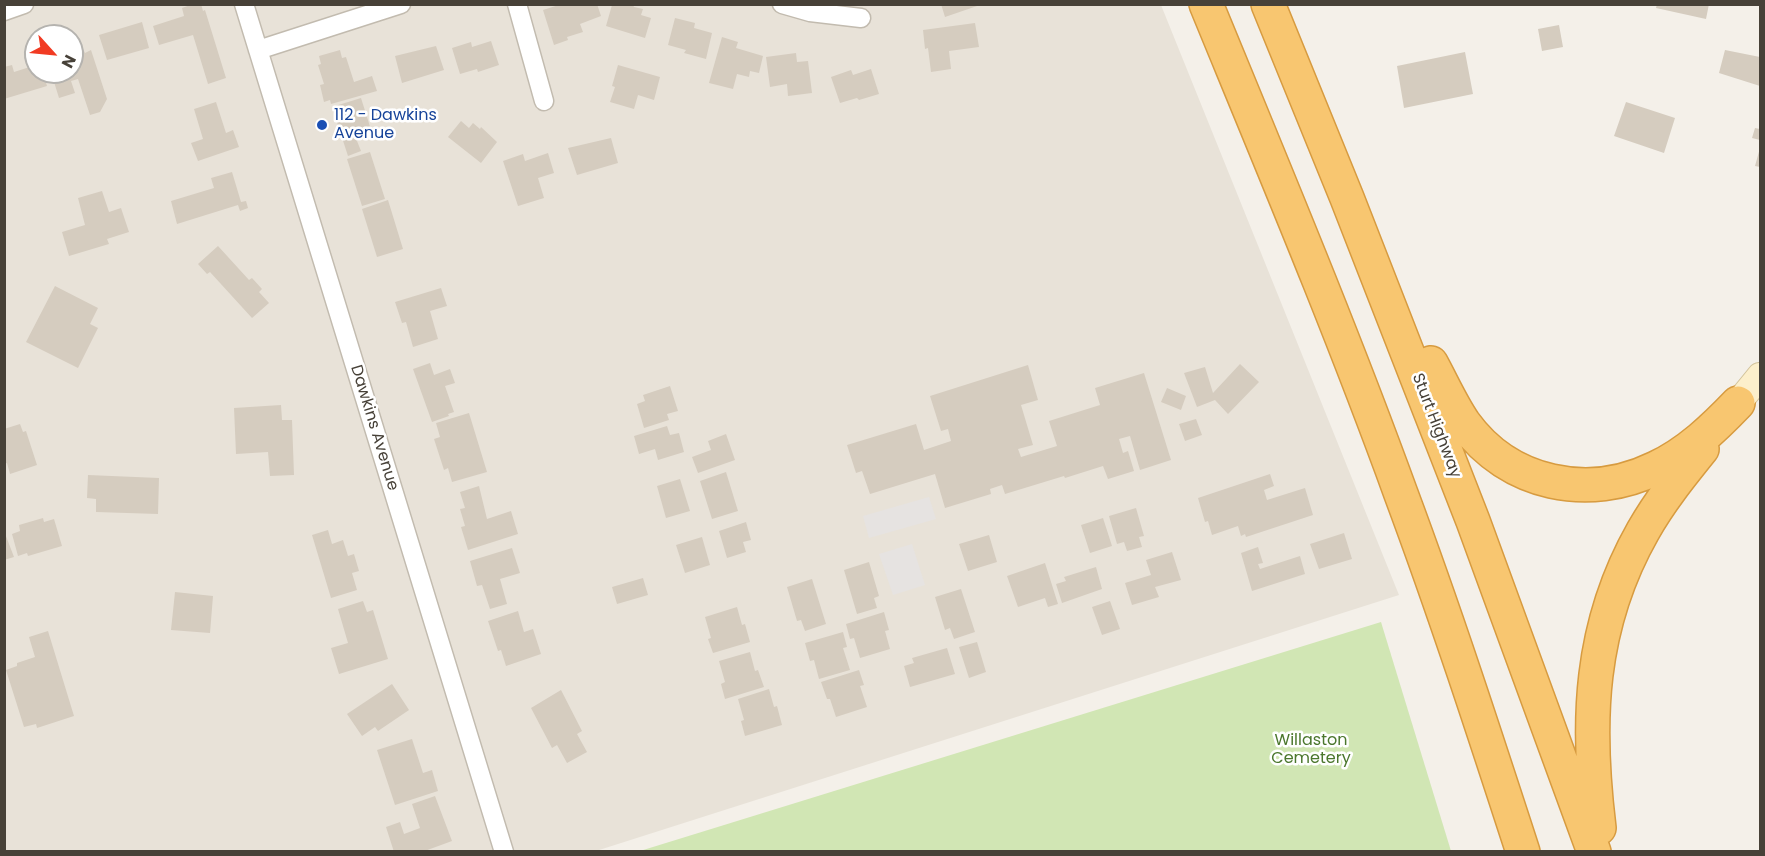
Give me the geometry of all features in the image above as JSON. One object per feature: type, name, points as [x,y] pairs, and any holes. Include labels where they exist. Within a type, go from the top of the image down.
[{"type":"highway","points":[[1206,4],[1314,265],[1401,495],[1478,713],[1523,852]]},
{"type":"highway","name":"Sturt Highway","points":[[1268,4],[1347,198],[1473,521],[1594,852]]},
{"type":"highway","points":[[1347,198],[1465,424],[1492,452],[1526,473],[1545,480],[1583,486],[1603,485],[1638,476],[1659,467],[1696,442],[1738,403]]},
{"type":"highway","points":[[1603,852],[1594,786],[1591,717],[1597,662],[1614,595],[1634,548],[1660,504],[1738,403]]},
{"type":"main road","points":[[1738,403],[1761,376]]},
{"type":"street","points":[[4,11],[24,4]]},
{"type":"street","name":"Dawkins Avenue","points":[[244,4],[504,852]]},
{"type":"street","points":[[258,50],[401,4]]},
{"type":"street","points":[[517,4],[544,101]]},
{"type":"street","points":[[782,4],[810,12],[861,18]]},
{"type":"shaded area","points":[[5,5],[1161,5],[1399,595],[596,851],[5,852]]},
{"type":"shaded area","points":[[929,497],[936,519],[869,538],[863,516]]},
{"type":"shaded area","points":[[912,544],[925,585],[893,595],[879,554]]},
{"type":"green space","name":"Willaston Cemetery","points":[[1381,622],[1451,851],[640,851]]},
{"type":"building","points":[[201,4],[203,11],[205,10],[226,78],[208,84],[193,35],[159,45],[153,26],[184,16],[182,8]]},
{"type":"building","points":[[562,4],[597,4],[601,16],[580,24],[583,32],[567,37],[568,40],[554,45],[543,10]]},
{"type":"building","points":[[941,4],[980,4],[980,5],[945,17]]},
{"type":"building","points":[[1657,4],[1709,4],[1706,19],[1656,8]]},
{"type":"building","points":[[612,5],[633,5],[643,9],[641,15],[651,18],[645,38],[606,26]]},
{"type":"building","points":[[675,18],[695,23],[694,28],[712,33],[706,59],[684,53],[686,50],[668,45]]},
{"type":"building","points":[[142,22],[149,48],[107,60],[99,35]]},
{"type":"building","points":[[975,23],[979,47],[949,51],[951,69],[931,72],[923,30]]},
{"type":"building","points":[[1559,25],[1563,47],[1542,51],[1538,29]]},
{"type":"building","points":[[722,37],[738,42],[736,48],[763,56],[759,73],[750,71],[749,77],[737,74],[733,89],[709,83]]},
{"type":"building","points":[[491,41],[499,65],[478,72],[477,69],[460,74],[452,48],[471,42],[472,47]]},
{"type":"building","points":[[436,46],[444,70],[402,83],[395,56]]},
{"type":"building","points":[[91,50],[107,99],[100,112],[90,115],[80,84],[84,84],[84,51],[85,53]]},
{"type":"building","points":[[340,50],[342,58],[346,57],[354,82],[372,76],[377,91],[331,104],[330,100],[324,102],[320,85],[324,84],[318,65],[321,64],[319,56]]},
{"type":"building","points":[[1725,50],[1760,57],[1760,86],[1719,73]]},
{"type":"building","points":[[1465,52],[1473,94],[1404,108],[1397,66]]},
{"type":"building","points":[[796,53],[797,62],[808,61],[812,93],[788,96],[787,84],[770,87],[766,57]]},
{"type":"building","points":[[12,65],[14,72],[24,69],[24,84],[46,84],[47,86],[4,99],[4,67]]},
{"type":"building","points":[[618,65],[660,77],[654,100],[638,95],[634,109],[610,102]]},
{"type":"building","points":[[871,69],[879,94],[840,103],[831,77],[851,70],[853,75]]},
{"type":"building","points":[[55,84],[72,84],[75,93],[59,98]]},
{"type":"building","points":[[361,98],[373,136],[357,141],[361,151],[348,156],[332,107]]},
{"type":"building","points":[[216,102],[226,133],[233,130],[239,147],[198,161],[191,143],[203,139],[194,109]]},
{"type":"building","points":[[1626,102],[1675,118],[1664,153],[1614,136]]},
{"type":"building","points":[[461,121],[469,128],[473,123],[480,129],[481,127],[497,142],[481,163],[448,137]]},
{"type":"building","points":[[1755,128],[1760,129],[1760,140],[1752,138]]},
{"type":"building","points":[[611,138],[618,163],[577,175],[568,148]]},
{"type":"building","points":[[1760,148],[1760,167],[1755,166]]},
{"type":"building","points":[[370,152],[385,199],[362,206],[347,159]]},
{"type":"building","points":[[548,153],[554,173],[538,178],[544,198],[518,206],[503,161],[523,154],[525,161]]},
{"type":"building","points":[[232,172],[241,202],[246,201],[248,208],[240,211],[238,205],[177,224],[171,201],[214,188],[211,178]]},
{"type":"building","points":[[102,191],[109,212],[121,208],[129,232],[107,239],[109,244],[69,256],[62,232],[85,225],[78,198]]},
{"type":"building","points":[[388,200],[403,249],[377,257],[362,209]]},
{"type":"building","points":[[218,246],[249,280],[252,278],[262,289],[259,292],[269,303],[252,318],[210,272],[207,274],[198,264]]},
{"type":"building","points":[[55,286],[98,308],[90,324],[98,328],[78,368],[26,342]]},
{"type":"building","points":[[441,288],[447,306],[430,311],[438,339],[413,347],[406,322],[402,323],[395,302]]},
{"type":"building","points":[[430,363],[434,375],[450,369],[455,383],[445,386],[454,412],[432,422],[413,369]]},
{"type":"building","points":[[1240,364],[1259,382],[1228,414],[1215,400],[1197,407],[1184,373],[1205,367],[1213,393]]},
{"type":"building","points":[[1028,365],[1038,400],[1021,405],[1033,445],[1018,449],[1021,457],[1057,446],[1049,421],[1100,405],[1095,388],[1144,373],[1171,460],[1140,470],[1130,436],[1119,439],[1123,453],[1128,451],[1134,471],[1108,479],[1103,466],[1005,494],[1002,485],[990,489],[991,494],[945,508],[935,474],[870,494],[862,471],[856,473],[847,445],[916,424],[924,450],[951,441],[948,429],[941,431],[930,396]]},
{"type":"building","points":[[670,386],[678,411],[667,414],[669,420],[644,428],[637,404],[645,401],[643,395]]},
{"type":"building","points":[[1167,388],[1186,396],[1181,410],[1161,402]]},
{"type":"building","points":[[281,405],[282,420],[292,420],[294,475],[270,476],[268,452],[236,454],[234,408]]},
{"type":"building","points":[[469,413],[487,472],[452,482],[448,468],[444,470],[434,439],[440,437],[436,423]]},
{"type":"building","points":[[1196,419],[1202,435],[1185,441],[1179,424]]},
{"type":"building","points":[[20,424],[23,432],[26,431],[37,465],[10,474],[7,463],[4,464],[4,429]]},
{"type":"building","points":[[667,426],[670,435],[679,433],[684,452],[658,460],[655,449],[639,454],[634,436]]},
{"type":"building","points":[[726,434],[735,460],[698,473],[692,457],[711,450],[708,441]]},
{"type":"building","points":[[726,472],[738,511],[712,519],[700,481]]},
{"type":"building","points":[[1270,474],[1274,486],[1264,490],[1267,500],[1305,488],[1313,515],[1246,537],[1245,534],[1241,536],[1238,526],[1212,535],[1208,521],[1205,522],[1198,498]]},
{"type":"building","points":[[88,475],[159,478],[158,514],[96,512],[96,499],[87,498]]},
{"type":"building","points":[[680,479],[690,511],[666,518],[657,486]]},
{"type":"building","points":[[479,486],[487,519],[511,511],[518,534],[468,550],[461,527],[465,526],[460,509],[465,508],[460,492]]},
{"type":"building","points":[[1136,508],[1144,536],[1139,537],[1142,547],[1127,551],[1124,542],[1117,544],[1109,516]]},
{"type":"building","points":[[43,518],[44,522],[54,519],[62,546],[28,556],[27,553],[18,556],[12,534],[20,531],[19,525]]},
{"type":"building","points":[[1103,518],[1112,546],[1090,553],[1081,525]]},
{"type":"building","points":[[746,522],[751,540],[743,542],[746,552],[727,558],[719,531]]},
{"type":"building","points":[[328,530],[332,544],[343,540],[348,556],[354,554],[359,571],[352,573],[357,590],[331,598],[312,535]]},
{"type":"building","points":[[4,531],[14,557],[4,560]]},
{"type":"building","points":[[1344,533],[1352,559],[1319,569],[1310,544]]},
{"type":"building","points":[[989,535],[997,562],[968,571],[959,544]]},
{"type":"building","points":[[702,537],[710,565],[685,573],[676,545]]},
{"type":"building","points":[[1258,547],[1263,563],[1258,564],[1260,569],[1300,556],[1305,574],[1252,591],[1241,553]]},
{"type":"building","points":[[512,548],[520,573],[500,579],[507,604],[490,609],[482,585],[477,586],[470,561]]},
{"type":"building","points":[[1172,552],[1181,580],[1155,587],[1159,597],[1132,605],[1125,583],[1151,575],[1146,560]]},
{"type":"building","points":[[869,562],[879,596],[874,598],[877,608],[857,614],[844,570]]},
{"type":"building","points":[[1045,563],[1058,604],[1048,607],[1045,598],[1018,607],[1007,576]]},
{"type":"building","points":[[1096,567],[1102,589],[1062,603],[1056,584],[1066,581],[1064,577]]},
{"type":"building","points":[[643,578],[648,595],[617,604],[612,587]]},
{"type":"building","points":[[812,579],[826,624],[805,631],[801,620],[797,621],[787,587]]},
{"type":"building","points":[[961,589],[975,632],[954,639],[950,628],[945,630],[935,597]]},
{"type":"building","points":[[175,592],[213,596],[210,633],[171,630]]},
{"type":"building","points":[[363,601],[367,612],[373,610],[388,659],[339,674],[331,648],[348,643],[338,609]]},
{"type":"building","points":[[1110,601],[1120,629],[1102,635],[1092,607]]},
{"type":"building","points":[[737,607],[750,642],[713,653],[708,639],[711,638],[705,617]]},
{"type":"building","points":[[518,611],[524,632],[533,629],[541,654],[506,666],[501,650],[498,651],[488,621]]},
{"type":"building","points":[[884,612],[889,630],[885,631],[890,649],[860,658],[854,638],[850,639],[846,624]]},
{"type":"building","points":[[48,631],[74,716],[37,728],[36,724],[24,727],[6,670],[17,666],[17,663],[35,657],[29,637]]},
{"type":"building","points":[[843,632],[847,647],[843,648],[850,670],[819,679],[814,660],[810,661],[805,643]]},
{"type":"building","points":[[977,642],[986,672],[969,678],[959,647]]},
{"type":"building","points":[[947,648],[955,674],[910,687],[904,666],[914,663],[912,658]]},
{"type":"building","points":[[750,652],[755,671],[758,670],[764,687],[725,699],[721,684],[725,682],[719,661]]},
{"type":"building","points":[[859,670],[864,685],[860,686],[867,707],[836,717],[821,682]]},
{"type":"building","points":[[392,684],[409,710],[378,731],[375,727],[362,736],[347,714]]},
{"type":"building","points":[[769,689],[782,725],[745,736],[741,721],[744,720],[738,699]]},
{"type":"building","points":[[561,690],[582,731],[577,734],[587,752],[567,763],[557,745],[552,748],[531,708]]},
{"type":"building","points":[[412,739],[423,773],[432,770],[438,791],[395,805],[377,750]]},
{"type":"building","points":[[435,796],[452,841],[422,852],[394,852],[386,827],[400,822],[404,834],[420,828],[412,804]]},
{"type":"place","name":"112 - Dawkins Avenue","points":[[322,125]]}]
